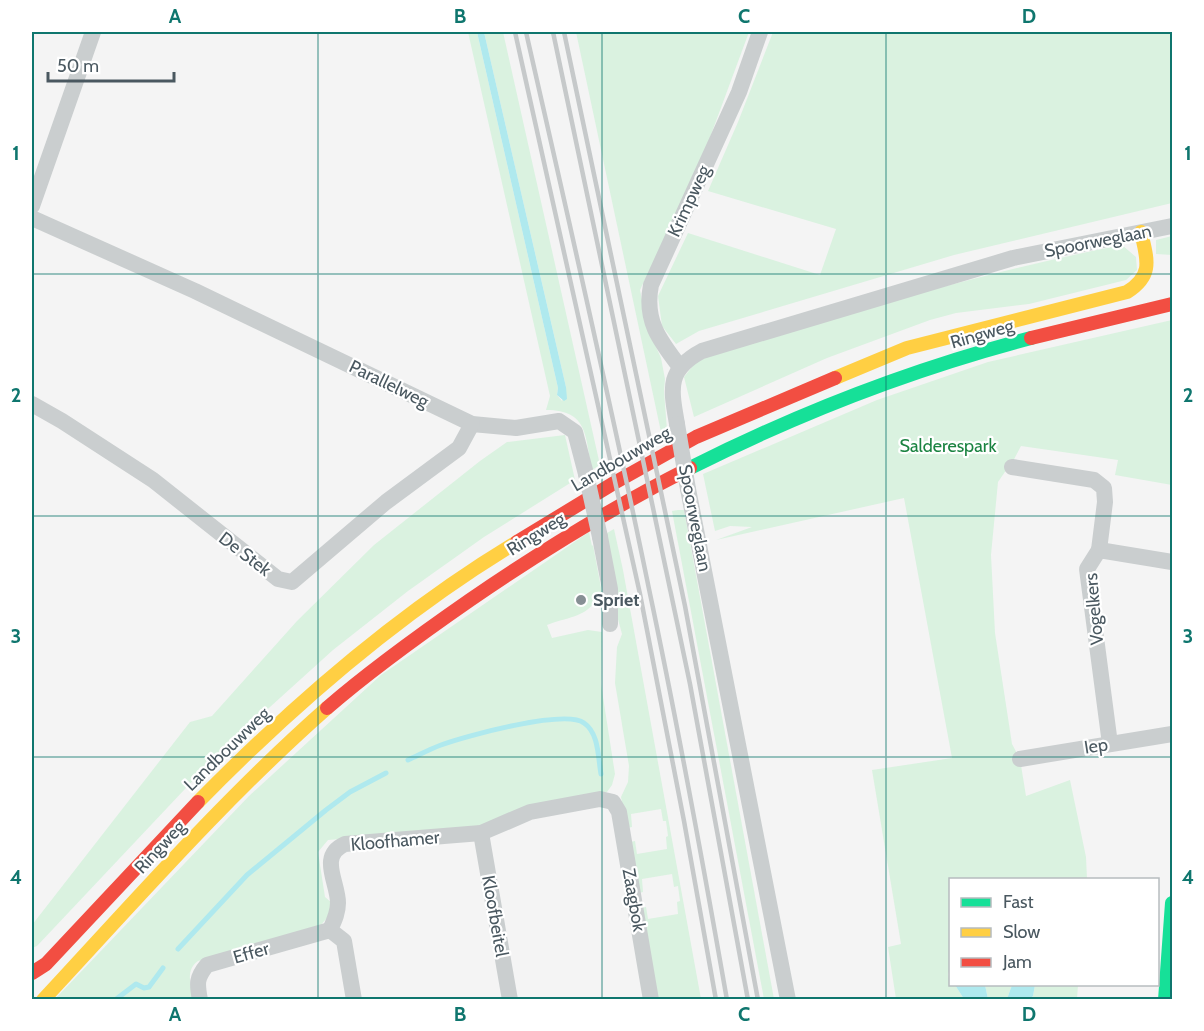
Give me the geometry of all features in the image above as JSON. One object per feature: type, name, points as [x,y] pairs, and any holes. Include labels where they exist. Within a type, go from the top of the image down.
[{"type":"street","points":[[32,206],[93,32]]},
{"type":"street","name":"Krimpweg","points":[[680,367],[660,342],[654,327],[648,302],[651,285],[739,92],[760,32]]},
{"type":"street","name":"Parallelweg","points":[[32,218],[195,291],[472,424],[516,428],[559,421],[575,432],[610,589],[610,624]]},
{"type":"street","name":"Spoorweglaan","points":[[788,999],[688,489],[671,391],[674,377],[680,367],[702,351],[1013,258],[1173,226]]},
{"type":"street","name":"Landbouwweg","points":[[32,973],[46,964],[176,824],[314,691],[395,625],[495,555],[614,483],[696,437],[823,382],[907,348],[1127,292],[1139,286],[1146,277],[1146,260],[1141,232]]},
{"type":"street","name":"Ringweg","points":[[43,999],[202,829],[320,714],[410,643],[507,574],[577,530],[700,461],[831,403],[918,371],[1050,332],[1173,304]]},
{"type":"street","name":"De Stek","points":[[32,404],[153,480],[278,579],[292,582],[386,502],[459,448],[472,424]]},
{"type":"street","points":[[1012,467],[1094,480],[1104,488],[1105,502],[1099,550]]},
{"type":"street","name":"Vogelkers","points":[[1110,744],[1087,569],[1099,550],[1173,562]]},
{"type":"street","name":"Iep","points":[[1020,759],[1173,734]]},
{"type":"street","name":"Kloofhamer","points":[[330,930],[338,912],[338,901],[330,862],[337,848],[345,844],[481,833],[530,812],[600,799],[613,802]]},
{"type":"street","name":"Zaagbok","points":[[613,802],[619,812],[651,999]]},
{"type":"street","name":"Kloofbeitel","points":[[481,833],[510,999]]},
{"type":"street","points":[[1165,999],[1173,903]]},
{"type":"street","points":[[330,930],[344,941],[354,999]]},
{"type":"street","name":"Effer","points":[[200,999],[197,985],[200,973],[207,966],[330,930]]},
{"type":"green space","points":[[468,32],[477,32],[558,388],[557,395],[562,401],[566,387],[484,32],[503,32],[600,465],[592,470],[586,437],[578,420],[560,411],[546,410],[550,396]]},
{"type":"green space","points":[[576,32],[749,32],[709,140],[640,290],[648,329],[661,358],[665,379],[667,430],[661,432]]},
{"type":"green space","points":[[773,32],[1172,32],[1172,203],[954,255],[699,331],[676,344],[662,326],[658,296],[688,233],[820,275],[836,229],[708,191]]},
{"type":"green space","points":[[1172,236],[1172,255],[1156,254],[1156,240]]},
{"type":"green space","points":[[1122,245],[1136,257],[1137,270],[1126,280],[1029,304],[956,313],[930,320],[827,358],[694,417],[684,377],[695,363],[713,354],[967,281]]},
{"type":"green space","name":"Salderespark","points":[[1172,320],[1172,485],[1115,475],[1118,460],[1021,446],[998,482],[991,555],[995,633],[1012,744],[1020,759],[1026,796],[1070,780],[1086,857],[1087,878],[949,878],[949,986],[956,986],[964,999],[896,999],[888,947],[901,944],[872,770],[952,758],[904,498],[716,540],[752,527],[730,526],[715,531],[703,474],[877,400],[988,362]]},
{"type":"green space","points":[[565,435],[575,480],[484,537],[408,591],[333,650],[217,755],[37,946],[32,948],[32,925],[190,722],[212,716],[297,621],[374,545],[480,461],[507,442]]},
{"type":"green space","points":[[684,510],[774,999],[764,999],[672,511]]},
{"type":"green space","points":[[614,529],[701,999],[657,999],[641,908],[646,907],[648,919],[678,914],[677,902],[680,901],[678,886],[674,887],[672,874],[642,879],[643,892],[639,893],[630,842],[635,841],[637,854],[667,849],[666,821],[663,821],[661,809],[631,814],[632,827],[627,828],[621,797],[628,782],[629,766],[615,683],[617,647],[622,634],[616,612],[607,533]]},
{"type":"green space","points":[[589,532],[602,593],[584,612],[547,625],[552,638],[588,630],[602,632],[601,684],[615,774],[607,792],[470,828],[328,840],[318,852],[325,897],[332,903],[327,918],[319,927],[198,961],[190,974],[193,999],[54,1000],[249,796],[381,675]]},
{"type":"green space","points":[[985,986],[1012,986],[1007,999],[988,999]]},
{"type":"green space","points":[[1035,986],[1078,986],[1077,999],[1030,1000]]},
{"type":"water","points":[[477,32],[484,32],[566,387],[567,399],[564,401],[557,395],[558,388]]},
{"type":"water","points":[[956,986],[985,986],[988,999],[964,999]]},
{"type":"water","points":[[1012,986],[1035,986],[1030,999],[1007,999]]},
{"type":"waterway","points":[[408,760],[441,745],[492,730],[537,721],[573,720],[584,723],[593,733],[601,774]]},
{"type":"waterway","points":[[178,949],[247,875],[350,792],[386,773]]},
{"type":"waterway","points":[[115,1000],[136,984],[144,988],[149,987],[163,968]]},
{"type":"railway","points":[[515,32],[640,594],[716,1000]]},
{"type":"railway","points":[[526,32],[635,519],[690,795],[727,1000]]},
{"type":"railway","points":[[553,32],[690,684],[748,1000]]},
{"type":"railway","points":[[564,32],[685,606],[758,1000]]},
{"type":"traffic: fast","points":[[690,468],[773,429],[857,394],[943,364],[1031,338]]},
{"type":"traffic: fast","points":[[1165,1000],[1172,903]]},
{"type":"traffic: slow","points":[[835,378],[907,348],[1127,292],[1136,286],[1145,273],[1146,258],[1141,232]]},
{"type":"traffic: slow","points":[[198,802],[272,730],[349,662],[431,599],[517,542]]},
{"type":"traffic: slow","points":[[43,1000],[217,814],[289,742],[327,708]]},
{"type":"traffic: jam","points":[[1031,338],[1172,304]]},
{"type":"traffic: jam","points":[[517,542],[614,483],[696,437],[835,378]]},
{"type":"traffic: jam","points":[[327,708],[397,652],[496,582],[605,514],[690,468]]},
{"type":"traffic: jam","points":[[32,973],[46,964],[198,802]]},
{"type":"place","name":"Spriet","points":[[581,600]]}]
